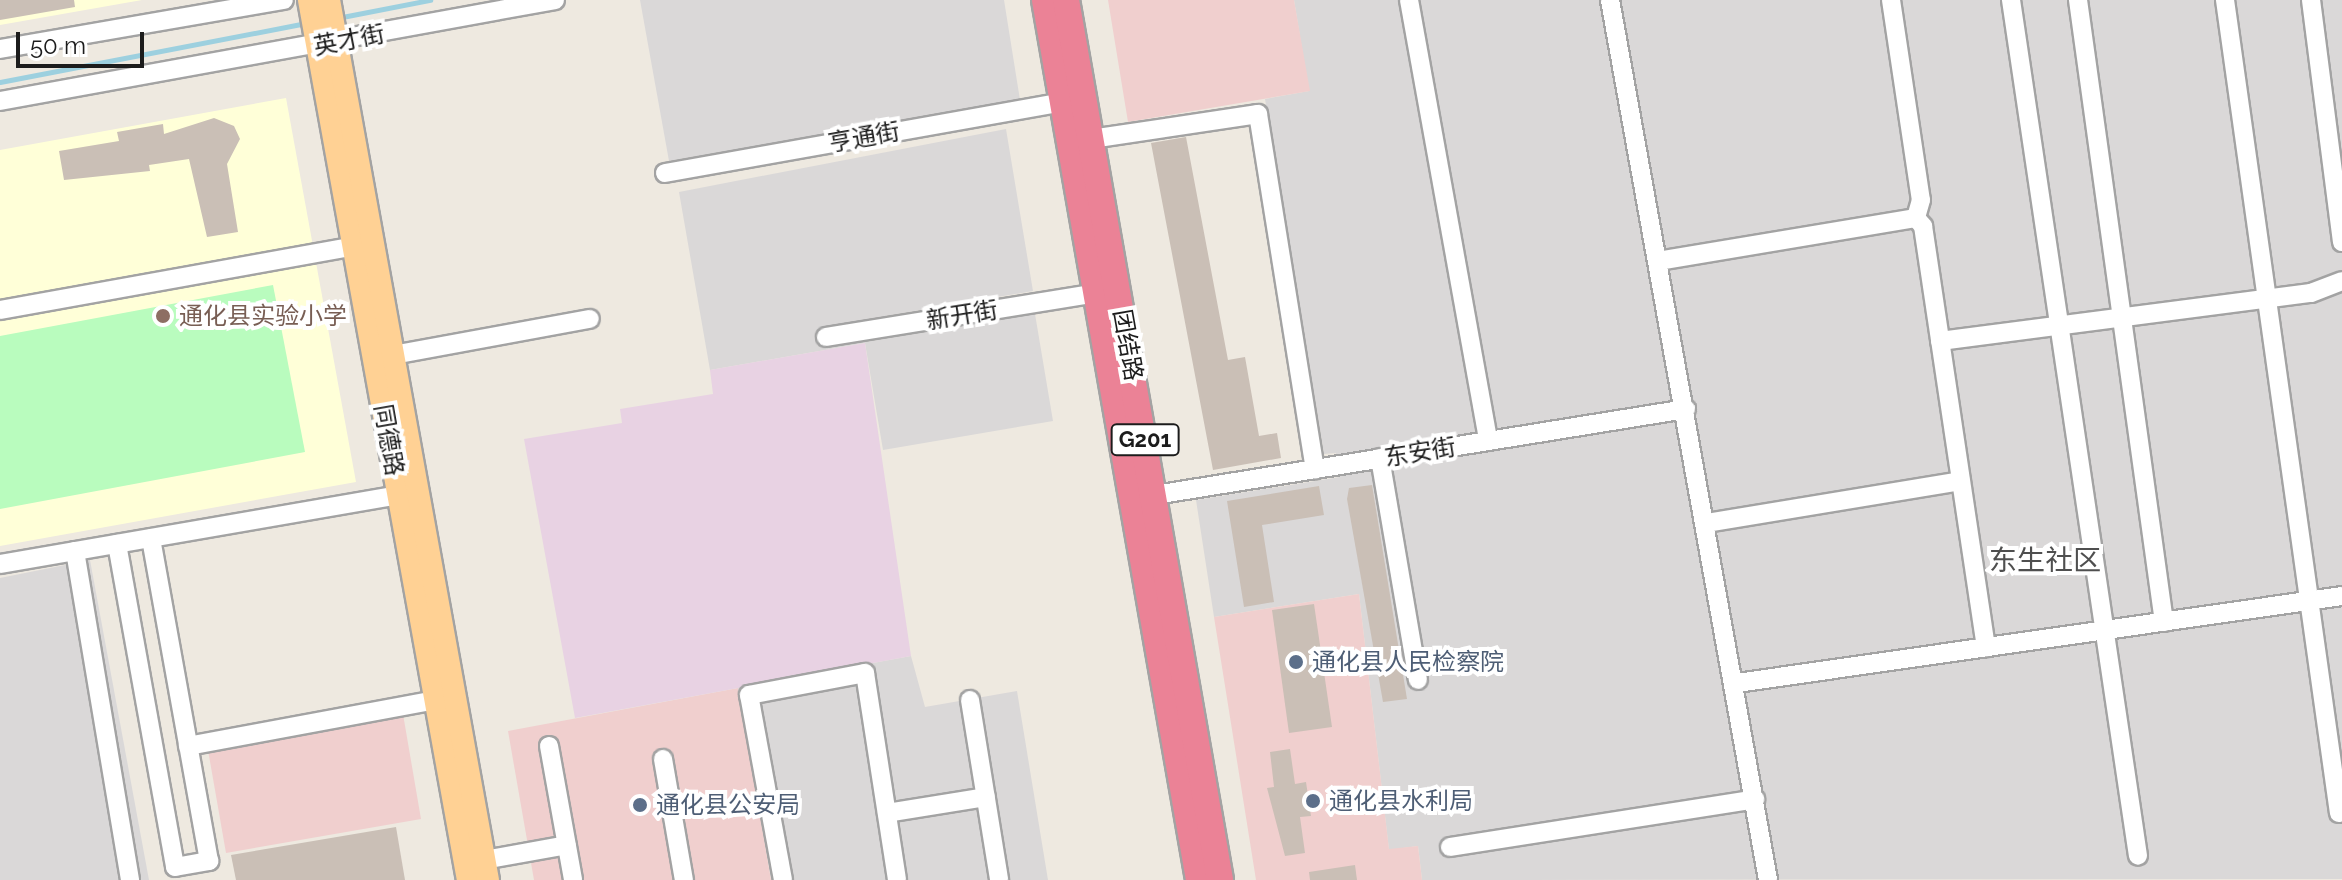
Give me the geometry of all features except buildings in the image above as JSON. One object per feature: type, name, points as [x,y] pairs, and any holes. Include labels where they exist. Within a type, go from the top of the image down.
[{"type":"highway","name":"团结路","points":[[1045,0],[1199,880]]},
{"type":"highway","name":"团结路","points":[[1066,0],[1220,880]]},
{"type":"main road","name":"同德路","points":[[320,5],[393,355],[486,870]]},
{"type":"main road","name":"同德路","points":[[326,38],[354,246],[468,880]]},
{"type":"street","points":[[0,49],[284,0]]},
{"type":"street","name":"英才街","points":[[0,101],[326,38],[555,0]]},
{"type":"street","points":[[1409,0],[1488,441]]},
{"type":"street","points":[[1610,0],[1737,683],[1768,880]]},
{"type":"street","points":[[1891,0],[1921,200],[1916,218]]},
{"type":"street","points":[[2011,0],[2138,856]]},
{"type":"street","points":[[2078,0],[2164,622]]},
{"type":"street","points":[[2225,0],[2339,813]]},
{"type":"street","points":[[2311,0],[2342,242]]},
{"type":"street","name":"亨通街","points":[[665,173],[1063,102]]},
{"type":"street","points":[[1091,139],[1258,114],[1315,469]]},
{"type":"street","points":[[1658,261],[1916,218]]},
{"type":"street","points":[[1916,218],[1923,226],[1986,647]]},
{"type":"street","points":[[0,310],[354,246]]},
{"type":"street","points":[[1940,341],[2267,298],[2342,281]]},
{"type":"street","name":"新开街","points":[[826,337],[1098,293]]},
{"type":"street","points":[[393,355],[590,319]]},
{"type":"street","name":"东安街","points":[[1155,495],[1686,409]]},
{"type":"street","points":[[1380,458],[1418,680]]},
{"type":"street","points":[[1707,523],[1961,481]]},
{"type":"street","points":[[0,564],[398,495]]},
{"type":"street","points":[[117,544],[175,867],[209,861],[151,538]]},
{"type":"street","points":[[75,551],[130,880]]},
{"type":"street","points":[[1737,683],[2342,596]]},
{"type":"street","points":[[783,880],[749,695],[865,673],[887,813],[892,879]]},
{"type":"street","points":[[188,746],[436,700]]},
{"type":"street","points":[[970,700],[999,880]]},
{"type":"street","points":[[549,746],[573,880]]},
{"type":"street","points":[[663,759],[684,880]]},
{"type":"street","points":[[887,813],[986,797]]},
{"type":"street","points":[[1450,847],[1755,799]]},
{"type":"street","points":[[486,870],[567,845]]},
{"type":"shaded area","points":[[0,0],[142,0],[0,25]]},
{"type":"shaded area","points":[[640,0],[1004,0],[1020,100],[669,161]]},
{"type":"shaded area","points":[[1108,0],[1294,0],[1310,91],[1128,122]]},
{"type":"shaded area","points":[[1294,0],[2342,0],[2342,879],[1422,880],[1418,846],[1389,850],[1359,594],[1214,617],[1196,500],[1340,477],[1336,453],[1324,454],[1265,99],[1309,91]]},
{"type":"shaded area","name":"通化县实验小学","points":[[286,98],[356,482],[0,546],[0,150]]},
{"type":"shaded area","points":[[1006,129],[1033,291],[862,320],[865,342],[1035,314],[1053,421],[883,450],[865,343],[710,370],[679,192]]},
{"type":"shaded area","points":[[865,343],[911,656],[575,718],[524,439],[622,423],[620,409],[713,394],[710,370]]},
{"type":"shaded area","points":[[90,560],[149,880],[0,880],[0,578]]},
{"type":"shaded area","points":[[1359,594],[1389,849],[1418,846],[1422,880],[1256,880],[1214,617]]},
{"type":"shaded area","points":[[911,656],[925,707],[1017,691],[1048,880],[771,880],[738,688]]},
{"type":"shaded area","name":"通化县公安局","points":[[738,688],[771,880],[534,880],[508,731]]},
{"type":"shaded area","points":[[403,714],[421,819],[226,853],[208,750]]},
{"type":"green space","points":[[273,285],[305,452],[0,509],[0,336]]},
{"type":"waterway","points":[[337,18],[430,0]]},
{"type":"waterway","points":[[0,82],[307,23]]},
{"type":"place","name":"通化县实验小学","points":[[163,316]]},
{"type":"place","name":"通化县人民检察院","points":[[1296,662]]},
{"type":"place","name":"通化县水利局","points":[[1313,801]]},
{"type":"place","name":"通化县公安局","points":[[640,805]]},
{"type":"district","name":"东生社区","points":[[2045,561]]}]
